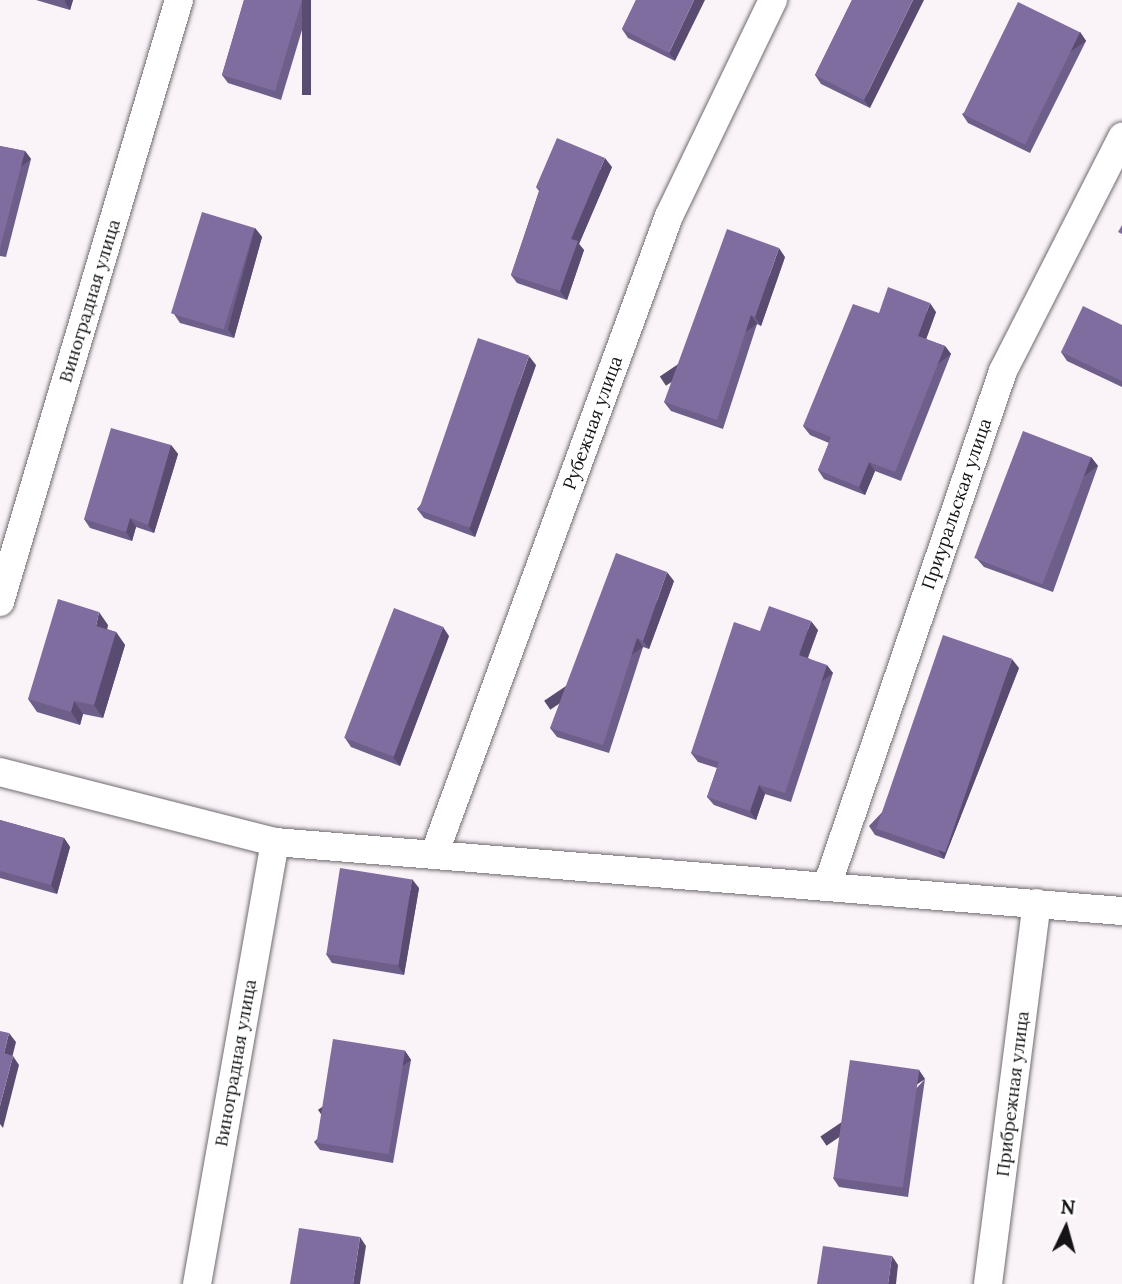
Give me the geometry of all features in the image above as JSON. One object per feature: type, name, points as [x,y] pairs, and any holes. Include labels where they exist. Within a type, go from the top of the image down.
[{"type":"street","name":"Виноградная улица","points":[[0,602],[179,0]]},
{"type":"street","name":"Рубежная улица","points":[[434,855],[669,216],[772,0]]},
{"type":"street","name":"Приуральская улица","points":[[827,886],[1003,371],[1122,137]]},
{"type":"street","points":[[0,772],[275,842],[1122,911]]},
{"type":"street","name":"Виноградная улица","points":[[197,1284],[275,842]]},
{"type":"street","name":"Прибрежная улица","points":[[988,1284],[1037,903]]},
{"type":"building","points":[[244,0],[302,0],[275,91],[222,75]]},
{"type":"building","points":[[636,0],[694,0],[669,53],[622,29]]},
{"type":"building","points":[[852,0],[913,0],[864,100],[815,75]]},
{"type":"building","points":[[1018,2],[1080,32],[1025,145],[963,114]]},
{"type":"building","points":[[557,138],[605,158],[571,239],[578,241],[560,291],[511,275],[540,189],[536,187]]},
{"type":"building","points":[[0,146],[25,151],[0,249]]},
{"type":"building","points":[[202,212],[255,228],[224,329],[171,313]]},
{"type":"building","points":[[727,229],[779,248],[755,317],[751,315],[717,420],[664,402]]},
{"type":"building","points":[[888,287],[930,303],[918,336],[945,346],[895,472],[869,462],[859,487],[818,470],[831,437],[803,426],[853,304],[879,313]]},
{"type":"building","points":[[1083,306],[1122,325],[1122,381],[1061,352]]},
{"type":"building","points":[[478,338],[529,356],[470,528],[419,510]]},
{"type":"building","points":[[111,428],[171,445],[148,525],[130,518],[126,532],[84,519]]},
{"type":"building","points":[[1023,431],[1091,457],[1042,584],[974,558]]},
{"type":"building","points":[[616,553],[667,572],[643,641],[637,638],[603,745],[550,728]]},
{"type":"building","points":[[58,599],[99,612],[96,626],[116,632],[94,705],[74,701],[71,712],[28,699]]},
{"type":"building","points":[[769,606],[811,621],[799,655],[827,665],[785,793],[759,785],[750,811],[707,797],[719,762],[691,753],[734,622],[760,631]]},
{"type":"building","points":[[394,608],[443,627],[394,757],[344,738]]},
{"type":"building","points":[[943,635],[1012,659],[945,853],[876,829]]},
{"type":"building","points":[[0,820],[64,838],[51,885],[0,871]]},
{"type":"building","points":[[340,868],[412,879],[398,965],[326,954]]},
{"type":"building","points":[[0,1031],[9,1033],[4,1053],[13,1056],[0,1106]]},
{"type":"building","points":[[333,1039],[405,1050],[389,1154],[317,1143]]},
{"type":"building","points":[[850,1060],[919,1070],[903,1188],[833,1178]]},
{"type":"building","points":[[299,1228],[360,1237],[353,1284],[290,1284]]},
{"type":"building","points":[[823,1246],[892,1256],[888,1284],[817,1284]]}]
